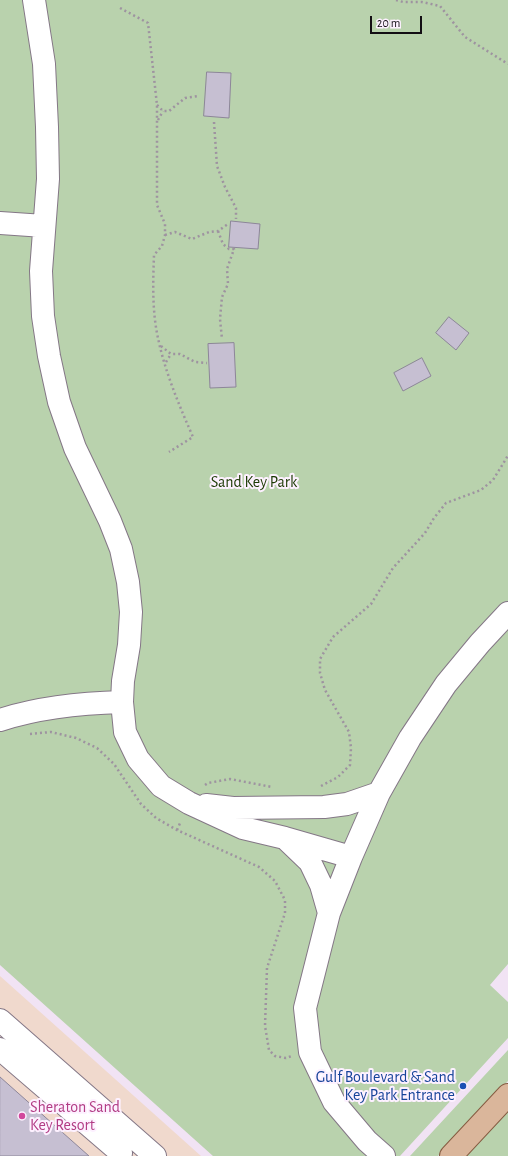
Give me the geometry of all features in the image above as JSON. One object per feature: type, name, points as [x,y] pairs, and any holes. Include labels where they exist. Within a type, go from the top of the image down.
[{"type":"main road","points":[[451,1156],[508,1095]]},
{"type":"street","points":[[34,0],[44,64],[47,127],[48,179],[42,271],[43,316],[49,356],[59,402],[75,448],[110,521],[121,549],[128,582],[131,612],[130,638],[123,681],[122,702],[125,732],[138,760],[161,786],[189,804],[243,828],[285,838],[351,857]]},
{"type":"street","points":[[0,223],[44,226]]},
{"type":"street","points":[[384,1156],[367,1141],[334,1102],[310,1052],[305,1008],[328,913],[380,793],[410,738],[446,684],[480,643],[508,613]]},
{"type":"street","points":[[0,720],[52,707],[88,703],[122,702]]},
{"type":"street","points":[[189,804],[233,808],[324,807],[347,804],[380,793]]},
{"type":"street","points":[[285,838],[310,862],[321,885],[328,913]]},
{"type":"street","points":[[0,1020],[125,1149]]},
{"type":"street","points":[[0,1049],[125,1149],[155,1156]]},
{"type":"path","points":[[396,0],[403,2],[422,2],[440,6],[465,37],[508,64]]},
{"type":"path","points":[[120,8],[148,23],[157,105],[157,205],[166,224],[166,235],[162,246],[154,255],[155,311],[158,338],[175,394],[193,436],[169,452]]},
{"type":"path","points":[[157,105],[163,111],[169,111],[185,98],[199,96]]},
{"type":"path","points":[[157,120],[163,111]]},
{"type":"path","points":[[214,122],[217,166],[225,188],[236,208],[236,219]]},
{"type":"path","points":[[166,235],[175,232],[192,240],[209,232],[218,231],[228,224]]},
{"type":"path","points":[[218,231],[223,244],[229,250],[234,249],[227,269],[228,284],[222,297],[220,319],[222,339]]},
{"type":"path","points":[[161,346],[171,354],[180,354],[195,362],[207,363]]},
{"type":"path","points":[[166,363],[171,354]]},
{"type":"path","points":[[315,787],[321,786],[338,777],[350,765],[351,748],[349,732],[325,690],[320,673],[320,659],[333,637],[371,604],[393,568],[425,533],[446,503],[481,490],[493,480],[508,454]]},
{"type":"path","points":[[27,734],[51,732],[76,738],[97,748],[114,764],[126,785],[141,804],[156,818],[177,830],[258,867],[275,881],[285,900],[285,913],[267,968],[265,1026],[269,1050],[275,1056],[286,1058],[310,1052]]},
{"type":"path","points":[[177,830],[195,790],[208,783],[230,779],[274,787]]},
{"type":"shaded area","points":[[0,976],[201,1156],[0,1156]]},
{"type":"green space","name":"Sand Key Park","points":[[0,0],[508,0],[508,964],[490,985],[508,1002],[508,1038],[400,1156],[213,1156],[0,965]]},
{"type":"green space","points":[[508,1050],[508,1081],[438,1156],[410,1156]]},
{"type":"green space","points":[[508,1108],[508,1156],[464,1156]]},
{"type":"building","points":[[207,72],[231,73],[229,118],[204,116]]},
{"type":"building","points":[[231,221],[260,224],[258,249],[229,247]]},
{"type":"building","points":[[449,317],[469,333],[456,350],[436,333]]},
{"type":"building","points":[[234,343],[236,387],[210,388],[208,344]]},
{"type":"building","points":[[422,358],[431,376],[403,391],[394,373]]},
{"type":"building","name":"Sheraton Sand Key Resort","points":[[0,1077],[89,1156],[0,1156]]},
{"type":"place","name":"Gulf Boulevard & Sand Key Park Entrance","points":[[463,1086]]},
{"type":"place","name":"Sheraton Sand Key Resort","points":[[22,1116]]}]
